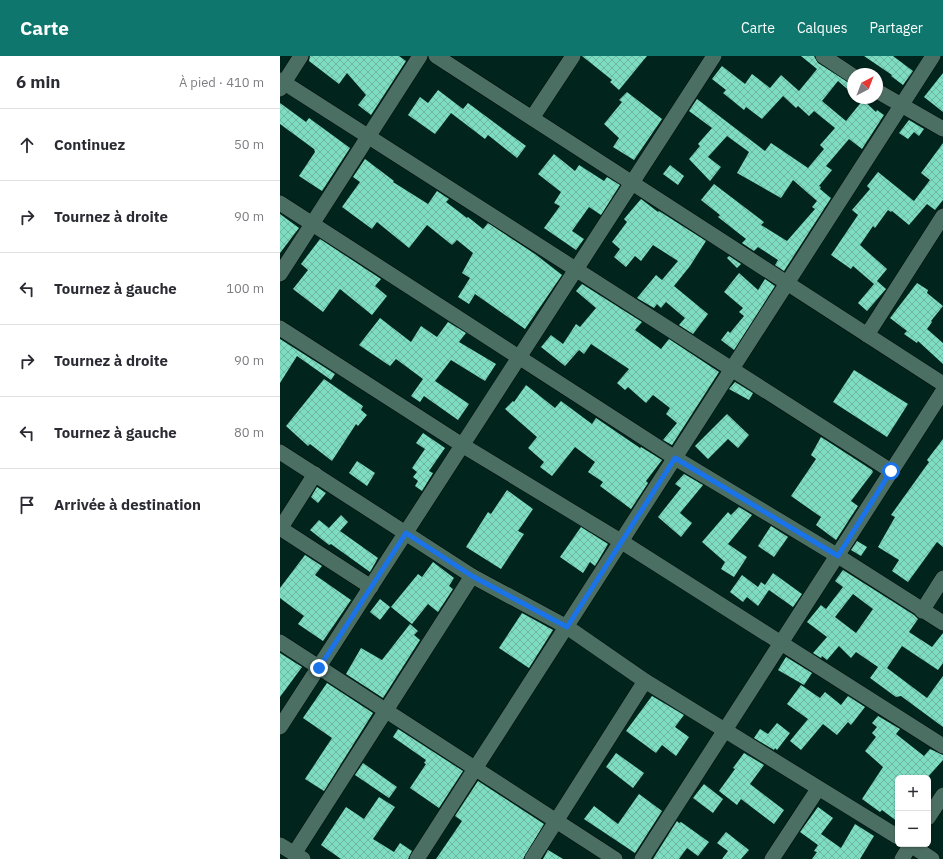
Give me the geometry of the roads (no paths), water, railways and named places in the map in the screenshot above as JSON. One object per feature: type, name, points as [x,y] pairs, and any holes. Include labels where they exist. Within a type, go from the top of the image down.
[{"type":"street","points":[[301,56],[281,84],[368,137],[891,471]]},
{"type":"street","points":[[280,274],[420,56]]},
{"type":"street","points":[[436,56],[943,384]]},
{"type":"street","points":[[532,118],[573,56]]},
{"type":"street","points":[[280,727],[714,56]]},
{"type":"street","points":[[823,56],[847,72]]},
{"type":"street","points":[[417,859],[933,56]]},
{"type":"street","points":[[883,95],[943,129]]},
{"type":"street","points":[[280,203],[675,458],[838,556],[943,623]]},
{"type":"street","points":[[867,335],[943,216]]},
{"type":"street","points":[[280,328],[462,445],[622,542],[943,746]]},
{"type":"street","points":[[642,859],[943,391]]},
{"type":"street","points":[[280,452],[472,576],[567,627],[645,681],[726,730],[818,789],[895,835]]},
{"type":"street","points":[[315,474],[280,528],[371,587]]},
{"type":"street","points":[[280,845],[298,856],[385,711],[472,576]]},
{"type":"street","points":[[922,611],[943,578]]},
{"type":"street","points":[[280,642],[615,859]]},
{"type":"street","points":[[532,859],[645,681]]},
{"type":"street","points":[[772,859],[818,789]]},
{"type":"street","points":[[931,813],[943,795]]},
{"type":"street","points":[[902,859],[906,847]]},
{"type":"street","points":[[914,847],[932,859]]}]
